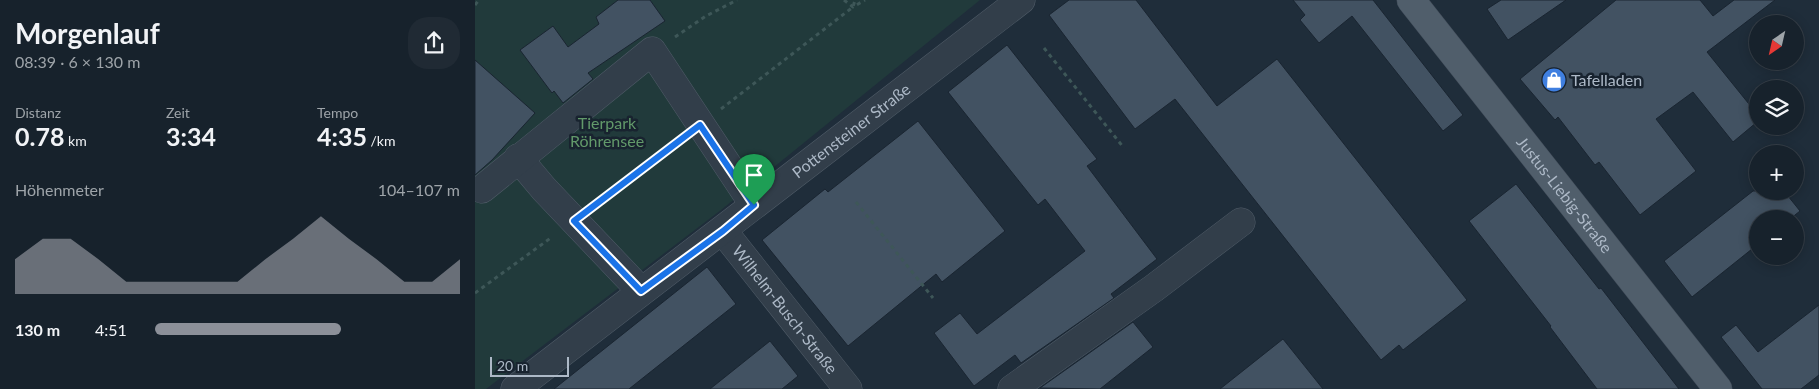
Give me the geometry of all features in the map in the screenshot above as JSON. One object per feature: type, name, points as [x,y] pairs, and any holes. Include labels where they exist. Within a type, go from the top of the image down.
[{"type":"main road","name":"Justus-Liebig-Straße","points":[[1411,0],[1719,389]]},
{"type":"street","name":"Pottensteiner Straße","points":[[515,389],[641,291],[723,231],[754,205],[1021,0]]},
{"type":"street","points":[[482,189],[652,51],[754,205]]},
{"type":"street","points":[[518,158],[574,221],[641,291]]},
{"type":"street","points":[[1012,389],[1154,288],[1241,222]]},
{"type":"street","name":"Wilhelm-Busch-Straße","points":[[723,231],[848,389]]},
{"type":"path","points":[[475,5],[479,0]]},
{"type":"path","points":[[652,51],[706,16],[737,0]]},
{"type":"path","points":[[845,0],[853,7]]},
{"type":"path","points":[[853,7],[855,0]]},
{"type":"path","points":[[475,293],[574,221],[853,7],[865,0]]},
{"type":"path","points":[[1044,48],[1124,148]]},
{"type":"path","points":[[856,202],[933,298]]},
{"type":"green space","name":"Tierpark Röhrensee","points":[[475,0],[980,0],[721,210],[486,389],[475,389]]},
{"type":"building","points":[[618,0],[650,0],[665,21],[588,73],[593,79],[563,103],[554,91],[552,93],[520,50],[553,26],[568,47],[599,24],[596,17]]},
{"type":"building","points":[[1069,0],[1136,0],[1217,106],[1277,59],[1467,300],[1403,350],[1399,345],[1381,360],[1175,99],[1135,129],[1049,15]]},
{"type":"building","points":[[1293,0],[1373,0],[1463,115],[1443,131],[1352,16],[1319,43],[1300,20],[1305,15]]},
{"type":"building","points":[[1501,0],[1566,0],[1508,40],[1487,9]]},
{"type":"building","points":[[1616,0],[1700,0],[1713,16],[1734,0],[1775,0],[1755,15],[1749,15],[1749,20],[1707,52],[1749,104],[1749,129],[1733,142],[1693,92],[1656,119],[1696,171],[1640,215],[1599,162],[1595,165],[1558,117],[1555,120],[1520,79]]},
{"type":"building","points":[[1007,45],[1097,159],[1087,166],[1157,259],[1111,294],[1114,298],[1021,363],[1015,355],[974,386],[934,333],[960,313],[977,334],[1085,251],[1045,199],[1038,205],[948,92]]},
{"type":"building","points":[[475,60],[535,113],[492,160],[475,175]]},
{"type":"building","points":[[918,121],[1005,231],[942,282],[936,274],[848,346],[762,240],[825,189],[828,192]]},
{"type":"building","points":[[1516,184],[1599,289],[1601,288],[1679,389],[1597,389],[1551,326],[1469,221]]},
{"type":"building","points":[[1749,194],[1749,200],[1791,200],[1799,210],[1749,210],[1749,251],[1692,297],[1664,261]]},
{"type":"building","points":[[707,267],[736,304],[629,389],[554,389]]},
{"type":"building","points":[[1819,305],[1819,375],[1801,389],[1762,389],[1721,337],[1736,325],[1758,352]]},
{"type":"building","points":[[1133,322],[1153,347],[1100,389],[1040,388]]},
{"type":"building","points":[[1283,339],[1323,389],[1220,389]]},
{"type":"building","points":[[770,341],[798,376],[782,389],[710,389]]},
{"type":"place","name":"Tafelladen","points":[[1554,80]]},
{"type":"route","points":[[700,125],[754,205],[723,231],[641,291],[574,221],[700,125]]}]
